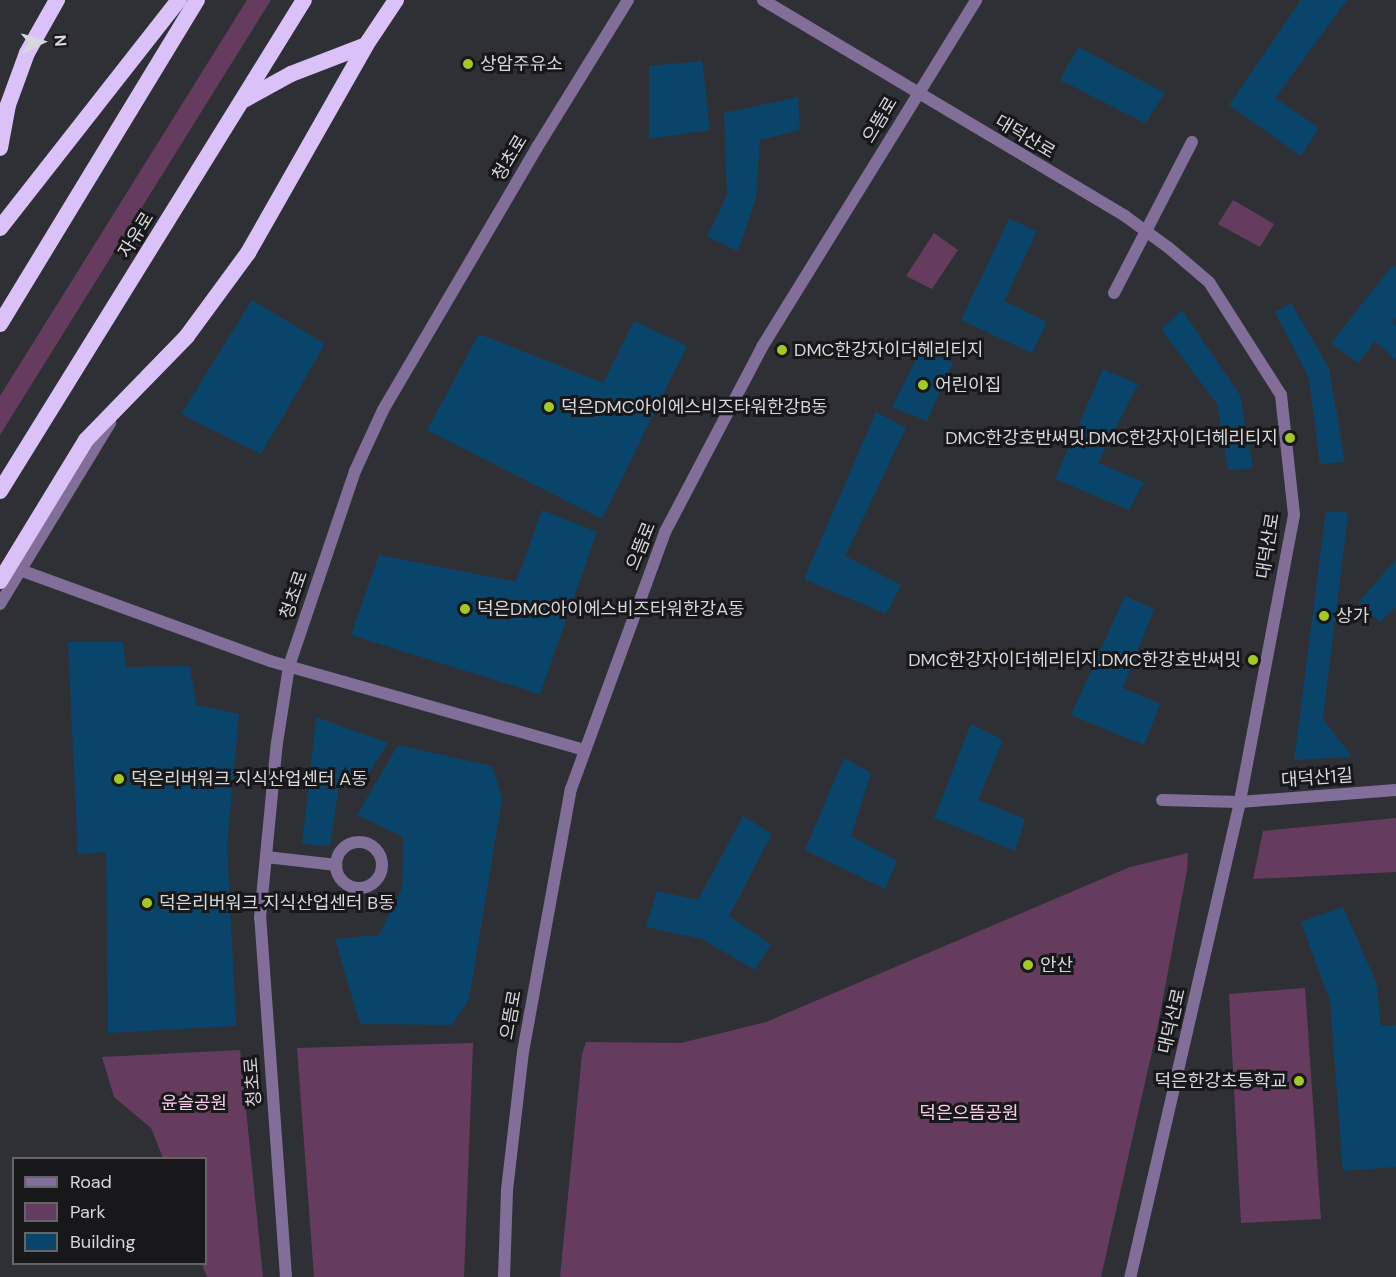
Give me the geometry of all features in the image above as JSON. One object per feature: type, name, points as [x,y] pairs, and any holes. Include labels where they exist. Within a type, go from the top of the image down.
[{"type":"highway","points":[[0,148],[8,105],[27,53],[57,0]]},
{"type":"highway","points":[[0,228],[179,0]]},
{"type":"highway","points":[[0,324],[196,0]]},
{"type":"highway","name":"자유로","points":[[0,490],[304,0]]},
{"type":"highway","points":[[0,580],[86,440],[187,336],[248,253],[366,45],[396,0]]},
{"type":"highway","points":[[242,101],[291,74],[366,45]]},
{"type":"street","name":"청초로","points":[[286,1277],[260,918],[278,743],[289,666],[355,471],[383,410],[524,169],[628,0]]},
{"type":"street","name":"대덕산로","points":[[763,0],[1148,232],[1209,282],[1281,395],[1294,515],[1240,802],[1130,1277]]},
{"type":"street","name":"으뜸로","points":[[504,1277],[507,1190],[523,1052],[571,789],[664,532],[762,347],[917,92],[976,0]]},
{"type":"street","points":[[1114,293],[1148,232],[1192,142]]},
{"type":"street","points":[[0,604],[125,398]]},
{"type":"street","points":[[20,570],[289,666],[584,750]]},
{"type":"street","name":"대덕산1길","points":[[1162,800],[1240,802],[1396,790]]},
{"type":"street","points":[[266,857],[337,865]]},
{"type":"green space","points":[[247,0],[271,0],[0,435],[0,396]]},
{"type":"green space","points":[[1233,200],[1274,224],[1260,247],[1218,224]]},
{"type":"green space","points":[[934,233],[958,250],[932,289],[906,276]]},
{"type":"green space","points":[[1396,818],[1396,872],[1253,879],[1263,831]]},
{"type":"green space","name":"덕은으뜸공원","points":[[1188,853],[1187,870],[1158,1025],[1101,1277],[560,1277],[582,1054],[586,1042],[681,1043],[766,1022],[1130,867]]},
{"type":"green space","points":[[1305,988],[1321,1219],[1241,1223],[1229,994]]},
{"type":"green space","points":[[473,1043],[464,1277],[314,1277],[297,1048]]},
{"type":"green space","name":"윤슬공원","points":[[240,1050],[263,1277],[207,1277],[202,1265],[207,1265],[207,1157],[163,1157],[151,1128],[114,1097],[102,1057]]},
{"type":"building","points":[[1301,0],[1347,0],[1275,98],[1319,128],[1301,156],[1229,105]]},
{"type":"building","points":[[1078,47],[1165,93],[1145,123],[1060,80]]},
{"type":"building","points":[[702,61],[710,130],[649,139],[649,66]]},
{"type":"building","points":[[798,97],[800,130],[760,140],[756,199],[738,251],[707,237],[727,195],[724,113]]},
{"type":"building","points":[[1009,219],[1037,231],[1004,301],[1047,322],[1032,353],[961,320]]},
{"type":"building","points":[[1393,265],[1396,267],[1396,317],[1392,322],[1396,326],[1396,360],[1375,341],[1358,363],[1331,343]]},
{"type":"building","points":[[252,300],[325,344],[261,454],[181,414]]},
{"type":"building","points":[[1291,303],[1329,368],[1345,462],[1320,464],[1309,379],[1275,312]]},
{"type":"building","points":[[1182,310],[1240,395],[1253,468],[1228,470],[1217,404],[1161,329]]},
{"type":"building","name":"덕은DMC아이에스비즈타워한강B동","points":[[634,321],[687,346],[602,519],[427,430],[479,334],[603,383]]},
{"type":"building","name":"어린이집","points":[[922,347],[953,363],[927,421],[892,407]]},
{"type":"building","points":[[1103,369],[1138,384],[1098,463],[1144,482],[1129,510],[1055,479]]},
{"type":"building","points":[[876,412],[906,428],[845,556],[901,585],[886,614],[804,579]]},
{"type":"building","name":"덕은DMC아이에스비즈타워한강A동","points":[[542,510],[597,532],[540,694],[351,635],[379,555],[516,582]]},
{"type":"building","name":"상가","points":[[1326,511],[1348,513],[1323,719],[1352,757],[1294,760]]},
{"type":"building","points":[[1396,559],[1396,607],[1380,622],[1358,603]]},
{"type":"building","points":[[1125,596],[1154,609],[1123,688],[1160,704],[1144,745],[1071,715]]},
{"type":"building","points":[[68,642],[123,642],[126,667],[190,666],[196,705],[239,714],[227,845],[236,1026],[108,1033],[106,852],[78,854]]},
{"type":"building","points":[[316,717],[388,743],[367,776],[341,772],[330,846],[302,844]]},
{"type":"building","points":[[971,724],[1003,740],[978,800],[1025,819],[1015,851],[934,818]]},
{"type":"building","points":[[398,745],[492,766],[502,798],[469,1000],[452,1025],[360,1024],[335,939],[379,935],[402,888],[403,837],[357,815]]},
{"type":"building","points":[[844,758],[871,773],[851,836],[897,861],[885,889],[805,850]]},
{"type":"building","points":[[743,816],[772,834],[729,916],[771,944],[755,970],[702,939],[646,927],[657,891],[698,900]]},
{"type":"building","points":[[1343,907],[1376,982],[1381,1026],[1396,1025],[1396,1167],[1343,1171],[1330,1001],[1301,922]]},
{"type":"place","name":"상암주유소","points":[[468,64]]},
{"type":"place","name":"DMC한강자이더헤리티지","points":[[782,350]]},
{"type":"place","name":"어린이집","points":[[923,385]]},
{"type":"place","name":"덕은DMC아이에스비즈타워한강B동","points":[[549,407]]},
{"type":"place","name":"DMC한강호반써밋.DMC한강자이더헤리티지","points":[[1290,438]]},
{"type":"place","name":"덕은DMC아이에스비즈타워한강A동","points":[[465,609]]},
{"type":"place","name":"상가","points":[[1324,616]]},
{"type":"place","name":"DMC한강자이더헤리티지.DMC한강호반써밋","points":[[1253,660]]},
{"type":"place","name":"덕은리버워크 지식산업센터 A동","points":[[119,779]]},
{"type":"place","name":"덕은리버워크 지식산업센터 B동","points":[[147,903]]},
{"type":"place","name":"안산","points":[[1028,965]]},
{"type":"place","name":"덕은한강초등학교","points":[[1299,1081]]}]
